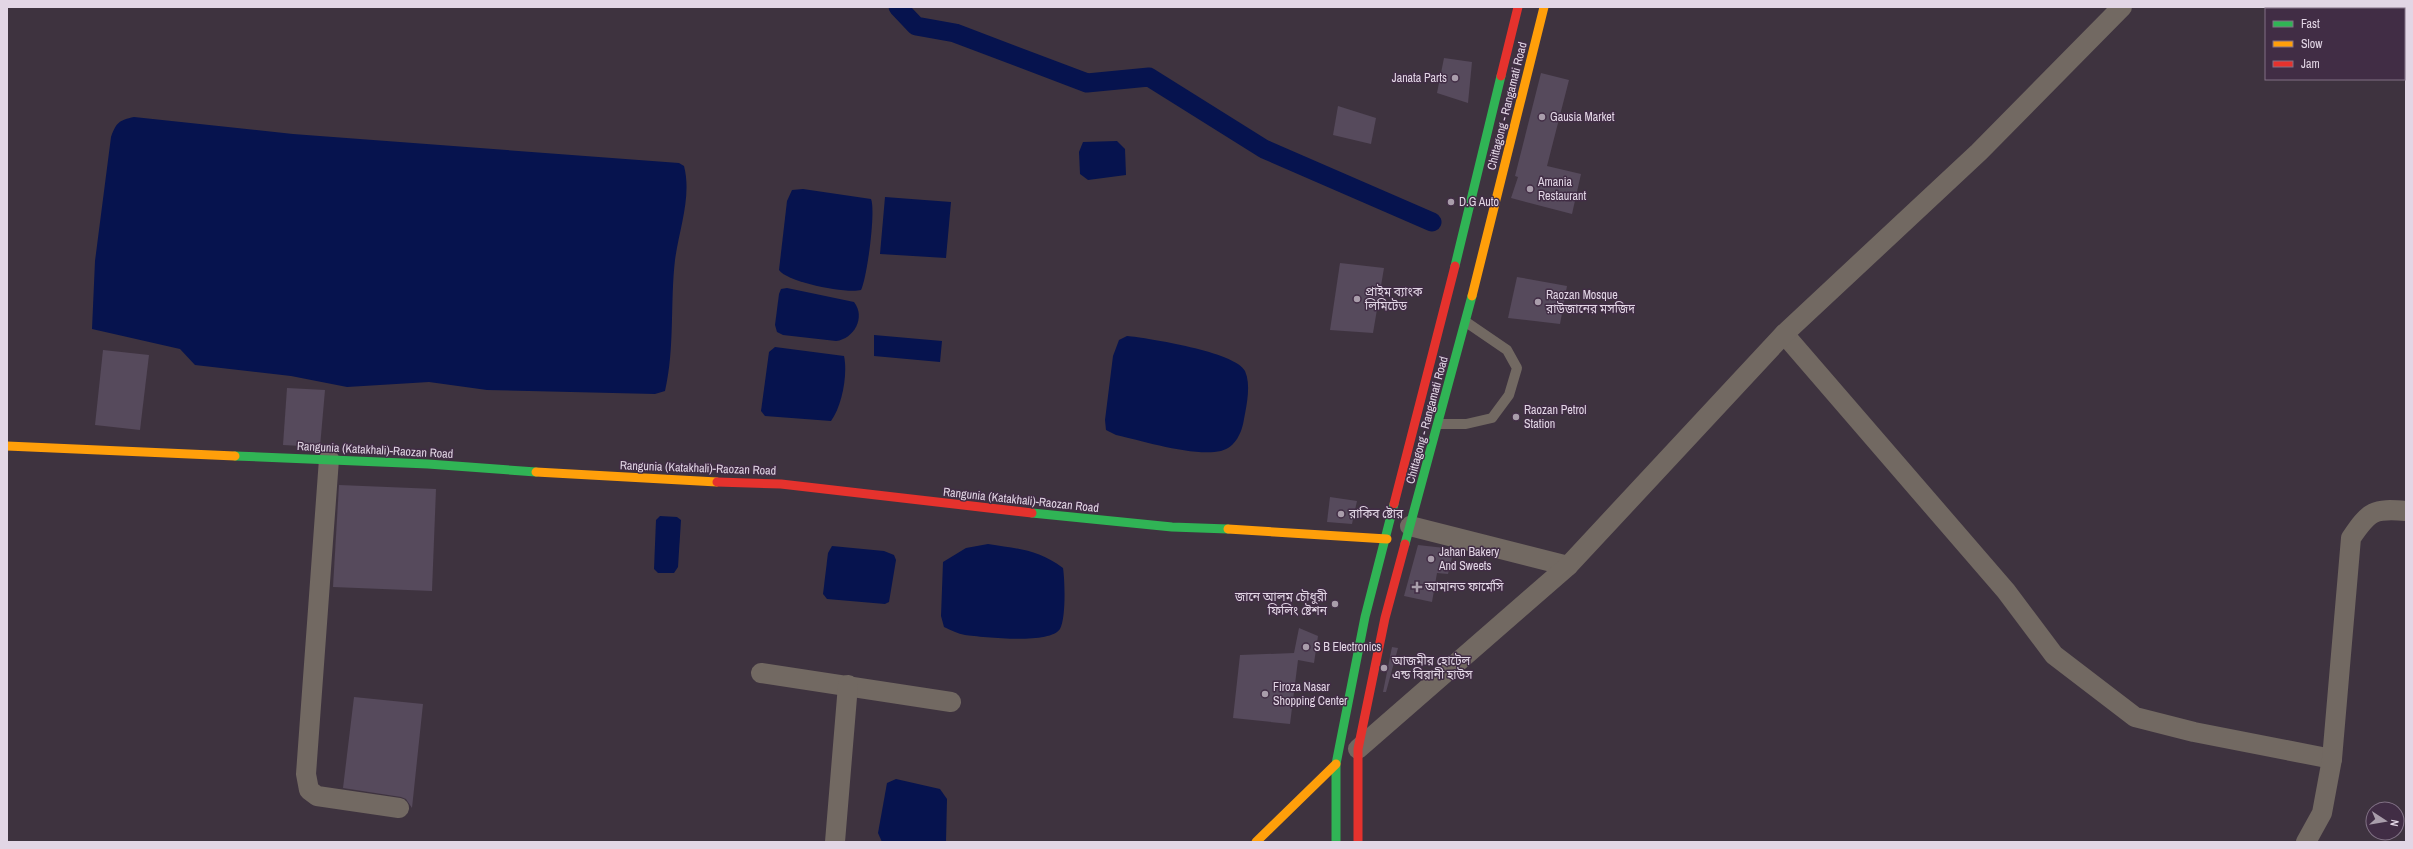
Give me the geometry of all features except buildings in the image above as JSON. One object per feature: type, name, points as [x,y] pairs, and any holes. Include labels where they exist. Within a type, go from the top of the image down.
[{"type":"main road","name":"Chittagong - Rangamati Road","points":[[1336,842],[1336,764],[1365,617],[1387,539],[1444,313],[1518,7]]},
{"type":"main road","name":"Chittagong - Rangamati Road","points":[[1358,842],[1358,749],[1385,618],[1466,322],[1544,7]]},
{"type":"main road","name":"Rangunia (Katakhali)-Raozan Road","points":[[7,446],[329,459],[642,479],[781,484],[914,501],[1172,527],[1307,533],[1387,539]]},
{"type":"main road","points":[[1256,842],[1336,764]]},
{"type":"street","points":[[1358,749],[1568,566],[1784,334],[1979,152],[2122,7]]},
{"type":"street","points":[[1784,334],[2006,590],[2054,655],[2136,717],[2194,732],[2332,759]]},
{"type":"street","points":[[329,459],[306,774],[309,790],[317,796],[399,808]]},
{"type":"street","points":[[2306,842],[2322,813],[2332,759],[2351,538],[2365,518],[2384,509],[2406,511]]},
{"type":"street","points":[[1410,526],[1568,566]]},
{"type":"street","points":[[761,673],[848,685],[951,702]]},
{"type":"street","points":[[835,842],[848,685]]},
{"type":"lane","points":[[1439,424],[1466,424],[1492,418],[1509,396],[1517,368],[1507,350],[1466,322]]},
{"type":"shaded area","points":[[134,117],[293,134],[679,163],[684,166],[687,189],[675,260],[670,358],[665,391],[655,394],[487,390],[429,382],[347,387],[291,376],[195,365],[180,349],[92,329],[95,261],[111,137],[115,128],[121,121]]},
{"type":"shaded area","points":[[1117,141],[1125,149],[1126,175],[1088,180],[1080,174],[1079,152],[1083,142]]},
{"type":"shaded area","points":[[803,189],[871,199],[872,230],[866,272],[861,290],[853,291],[831,289],[817,286],[793,279],[779,270],[787,201],[792,190]]},
{"type":"shaded area","points":[[885,197],[951,202],[946,258],[880,254]]},
{"type":"shaded area","points":[[787,288],[854,302],[859,314],[853,332],[836,341],[783,335],[777,332],[775,325],[779,294],[781,289]]},
{"type":"shaded area","points":[[874,335],[942,341],[940,362],[874,356]]},
{"type":"shaded area","points":[[1127,336],[1171,343],[1209,352],[1238,364],[1245,371],[1248,382],[1248,394],[1243,424],[1240,434],[1231,446],[1221,451],[1197,452],[1116,435],[1106,430],[1105,420],[1113,356],[1119,340]]},
{"type":"shaded area","points":[[775,347],[844,356],[845,381],[841,399],[831,421],[765,416],[761,411],[769,352]]},
{"type":"shaded area","points":[[660,516],[677,517],[681,520],[678,567],[674,573],[658,573],[654,569],[656,520]]},
{"type":"shaded area","points":[[988,544],[1036,553],[1063,568],[1065,590],[1063,617],[1060,629],[1054,634],[1043,637],[1015,639],[962,634],[944,627],[941,616],[943,562],[966,548]]},
{"type":"shaded area","points":[[832,546],[884,551],[894,555],[896,560],[889,602],[885,604],[827,599],[823,594],[828,553]]},
{"type":"shaded area","points":[[896,779],[940,789],[947,799],[946,842],[882,842],[878,833],[887,783]]},
{"type":"waterway","points":[[898,7],[916,26],[955,33],[1087,83],[1149,77],[1264,149],[1432,222]]},
{"type":"traffic: fast","points":[[1455,266],[1501,76]]},
{"type":"traffic: fast","points":[[1405,544],[1472,296]]},
{"type":"traffic: fast","points":[[235,456],[428,464],[536,472]]},
{"type":"traffic: fast","points":[[1336,842],[1336,764],[1365,617],[1394,504]]},
{"type":"traffic: fast","points":[[1032,513],[1172,527],[1228,529]]},
{"type":"traffic: slow","points":[[1472,296],[1544,7]]},
{"type":"traffic: slow","points":[[7,446],[235,456]]},
{"type":"traffic: slow","points":[[536,472],[717,482]]},
{"type":"traffic: slow","points":[[1228,529],[1387,539]]},
{"type":"traffic: slow","points":[[1256,842],[1336,764]]},
{"type":"traffic: jam","points":[[1501,76],[1518,7]]},
{"type":"traffic: jam","points":[[1394,504],[1455,266]]},
{"type":"traffic: jam","points":[[717,482],[781,484],[1032,513]]},
{"type":"traffic: jam","points":[[1358,842],[1358,749],[1385,618],[1405,544]]},
{"type":"place","name":"Janata Parts","points":[[1455,78]]},
{"type":"place","name":"Gausia Market","points":[[1542,117]]},
{"type":"place","name":"Amania Restaurant","points":[[1530,189]]},
{"type":"place","name":"D.G Auto","points":[[1451,202]]},
{"type":"place","name":"প্রাইম ব্যাংক লিমিটেড","points":[[1357,299]]},
{"type":"place","name":"Raozan Mosque রাউজানের মসজিদ","points":[[1538,302]]},
{"type":"place","name":"Raozan Petrol Station","points":[[1516,417]]},
{"type":"place","name":"রাকিব ষ্টোর","points":[[1341,514]]},
{"type":"place","name":"Jahan Bakery And Sweets","points":[[1431,559]]},
{"type":"place","name":"আমানত ফার্মেসি","points":[[1417,587]]},
{"type":"place","name":"জানে আলম চৌধুরী ফিলিং ষ্টেশন","points":[[1335,604]]},
{"type":"place","name":"S B Electronics","points":[[1306,647]]},
{"type":"place","name":"আজমীর হোটেল এন্ড বিরানী হাউস","points":[[1384,668]]},
{"type":"place","name":"Firoza Nasar Shopping Center","points":[[1265,694]]}]
